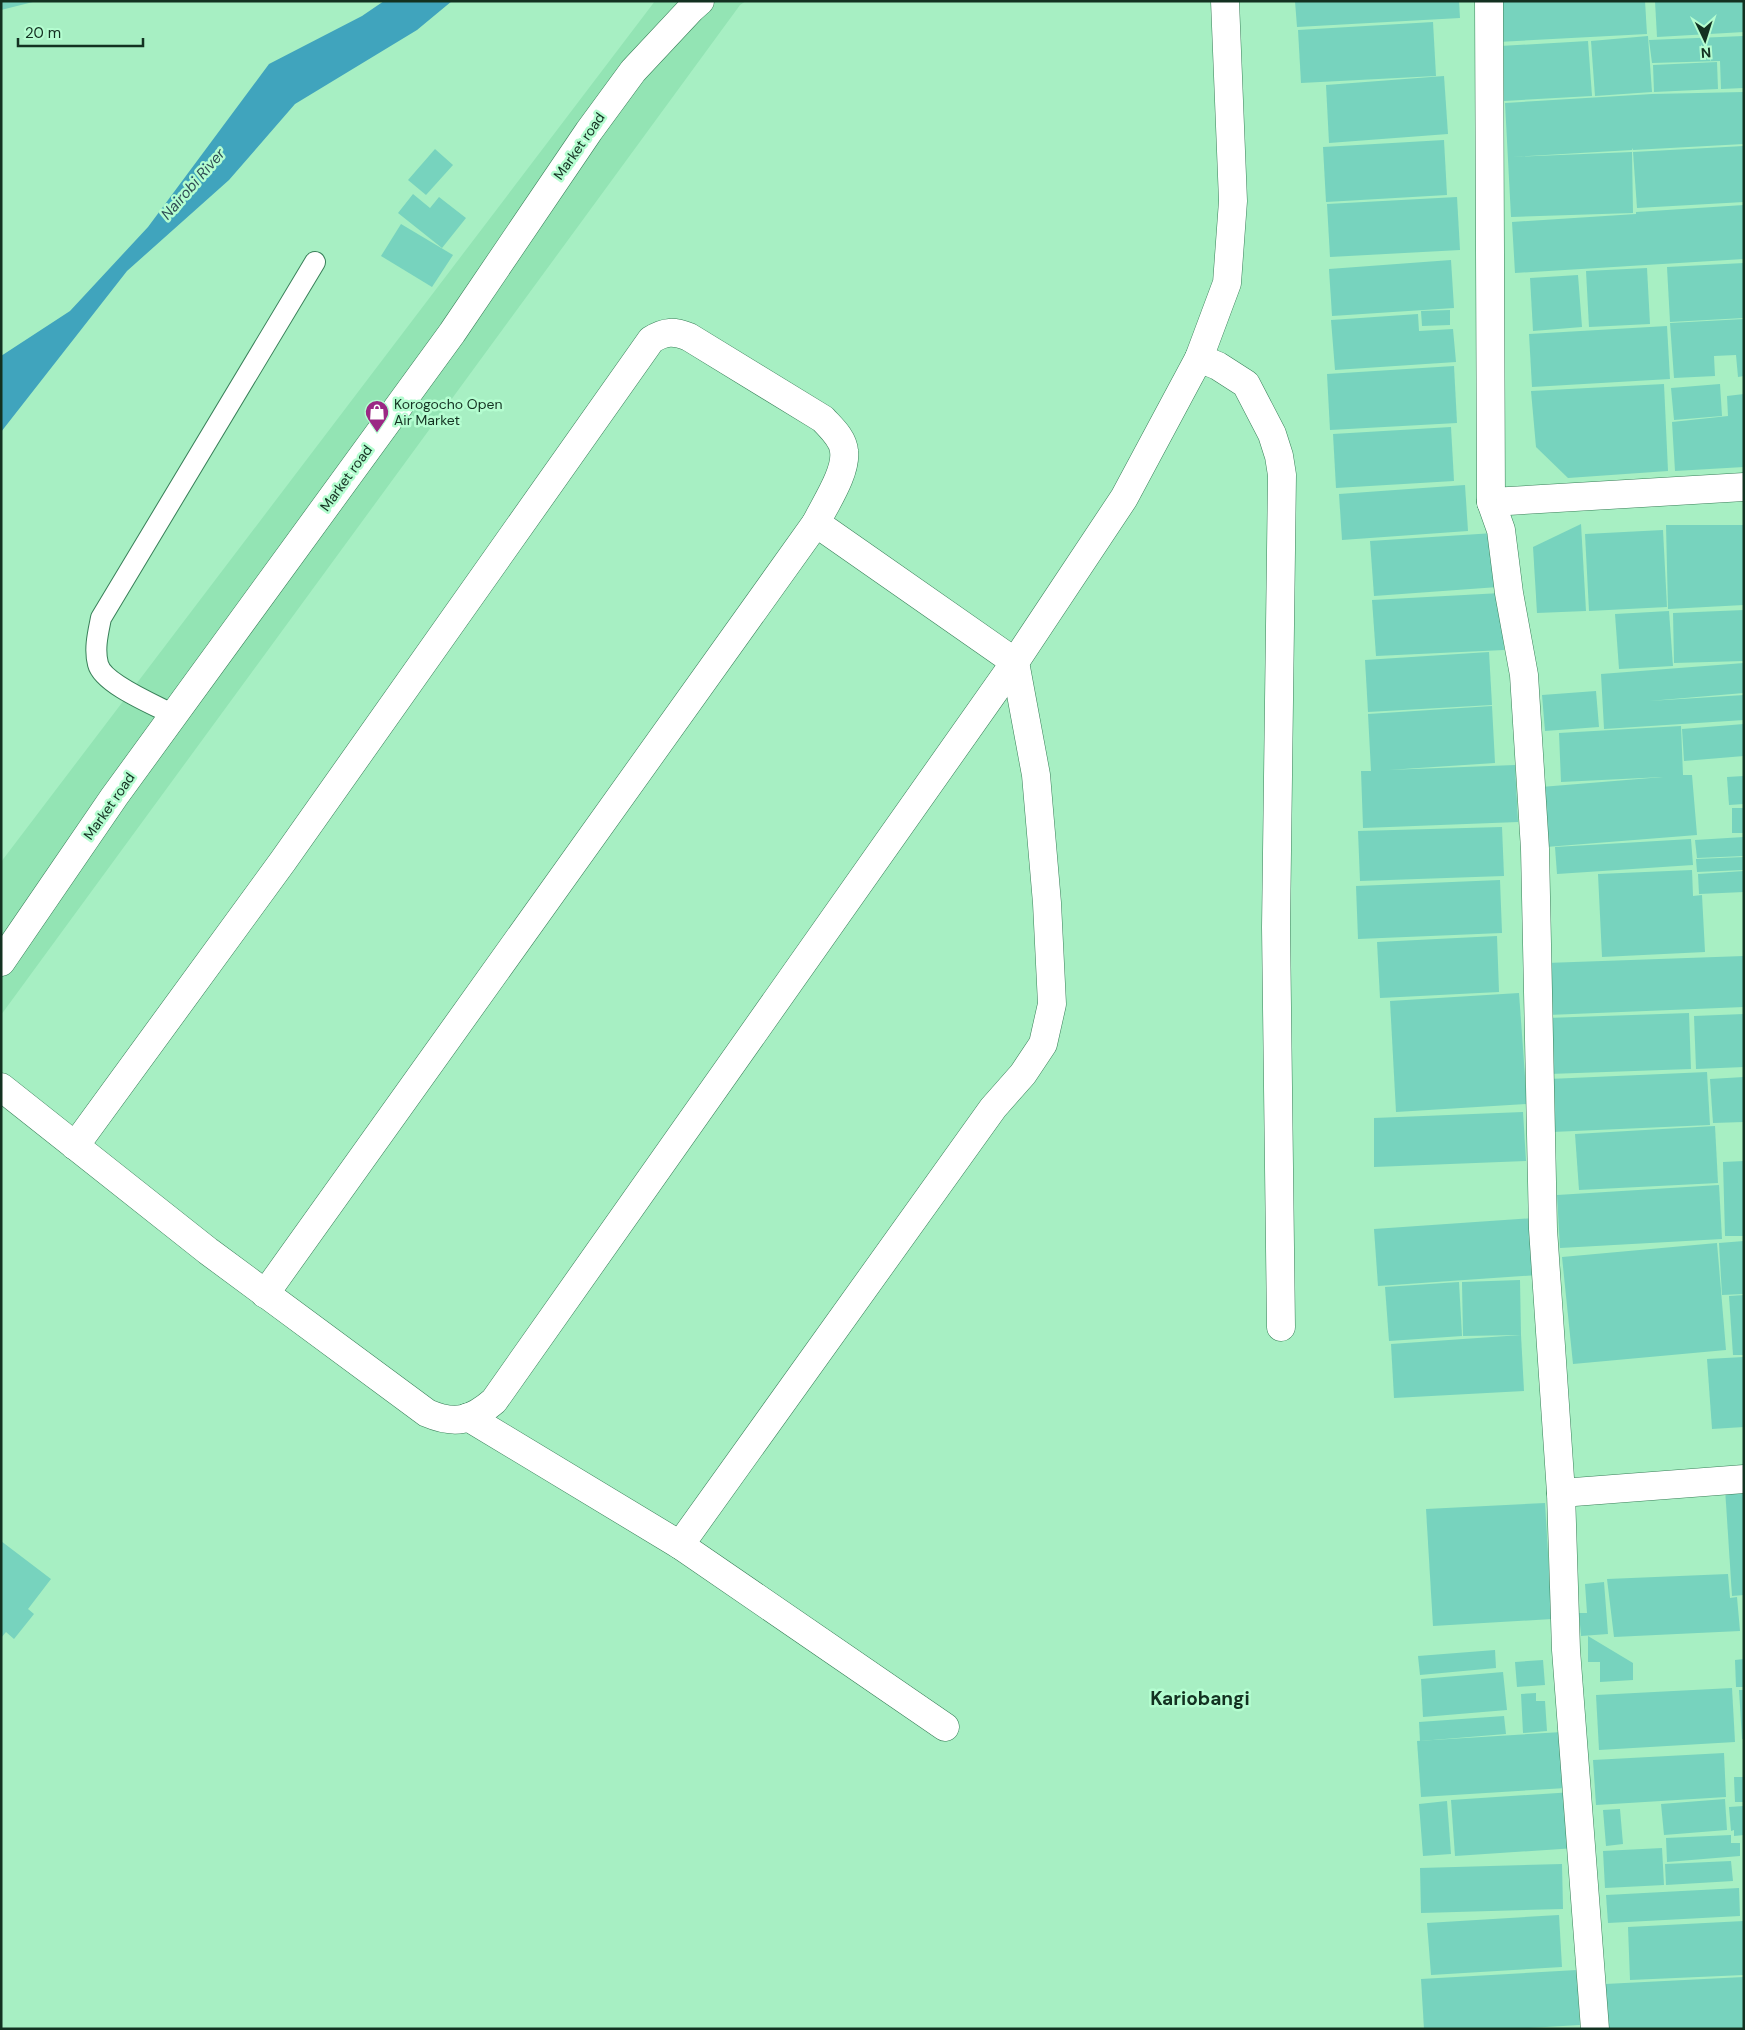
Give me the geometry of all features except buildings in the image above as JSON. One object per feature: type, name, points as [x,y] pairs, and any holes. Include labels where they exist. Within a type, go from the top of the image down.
[{"type":"street","name":"Market road","points":[[1,962],[114,797],[452,333],[589,131],[633,71],[700,1]]},
{"type":"street","points":[[1,1087],[208,1252],[427,1413],[440,1419],[454,1421],[480,1412],[494,1401],[1015,662],[1124,498],[1199,358],[1226,283],[1233,201],[1225,1]]},
{"type":"street","points":[[1489,1],[1491,502],[1501,530],[1509,593],[1524,675],[1535,850],[1543,1229],[1562,1493],[1566,1650],[1595,2029]]},
{"type":"street","points":[[75,1146],[283,861],[651,340],[662,333],[676,332],[689,337],[823,419],[837,434],[844,450],[844,468],[816,523],[265,1294]]},
{"type":"street","points":[[1199,358],[1218,366],[1246,384],[1272,434],[1279,456],[1282,475],[1276,927],[1281,1327]]},
{"type":"street","points":[[1491,502],[1744,487]]},
{"type":"street","points":[[680,1545],[993,1108],[1023,1074],[1043,1044],[1052,1004],[1047,903],[1036,775],[1015,662],[816,523]]},
{"type":"street","points":[[468,1417],[680,1545],[945,1726]]},
{"type":"street","points":[[1562,1493],[1744,1480]]},
{"type":"lane","points":[[174,715],[110,680],[98,665],[96,641],[101,618],[315,262]]},
{"type":"shaded area","name":"Korogocho Open Air Market","points":[[655,1],[746,1],[740,5],[1,1015],[1,862]]},
{"type":"water","name":"Nairobi River","points":[[384,1],[452,1],[417,30],[295,104],[229,180],[127,271],[1,432],[1,356],[70,311],[148,227],[269,64],[362,16]]},
{"type":"place","name":"Korogocho Open Air Market","points":[[377,433]]},
{"type":"district","name":"Kariobangi","points":[[1200,1698]]}]
